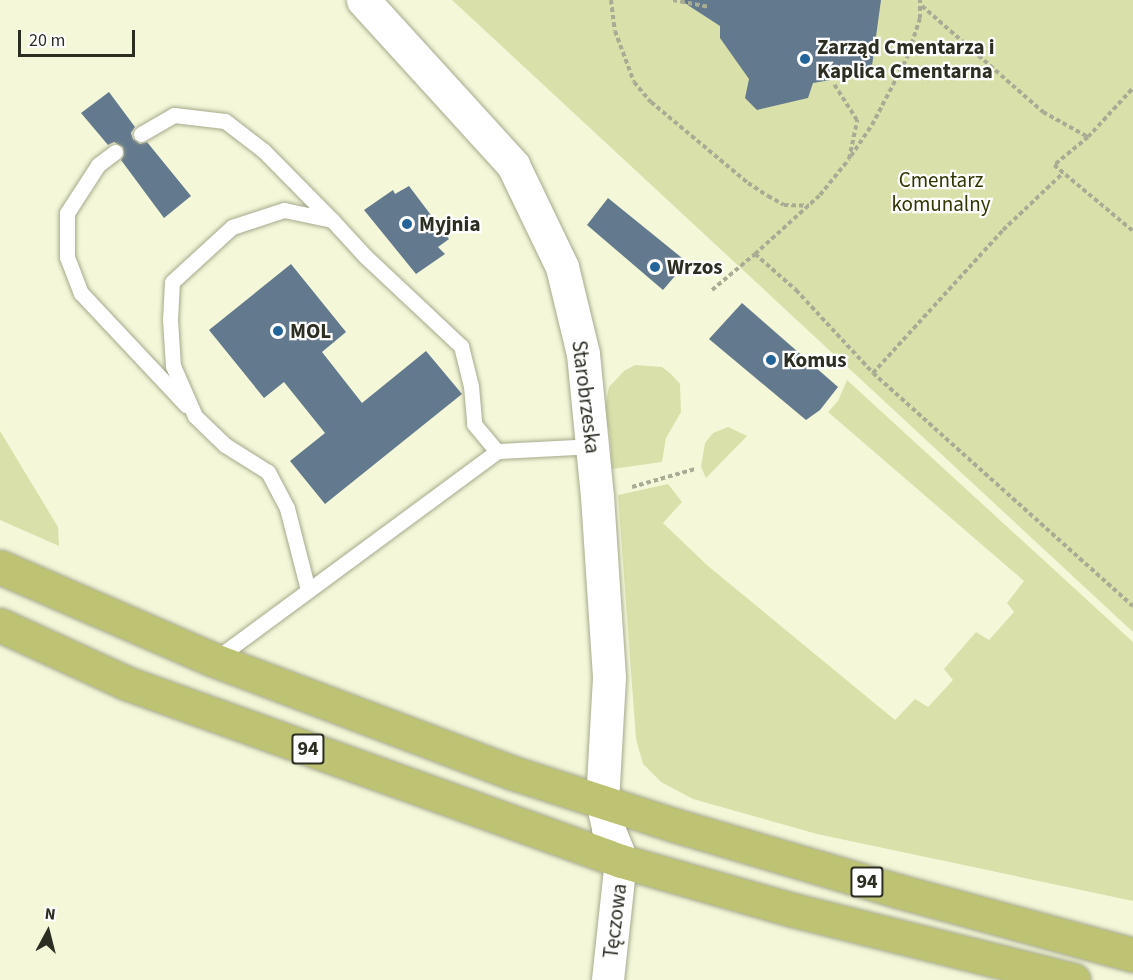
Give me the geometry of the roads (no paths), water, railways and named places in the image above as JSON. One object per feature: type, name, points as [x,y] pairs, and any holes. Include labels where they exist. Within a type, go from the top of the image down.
[{"type":"main road","name":"94","points":[[0,567],[214,660],[510,772],[898,891],[1133,955]]},
{"type":"main road","name":"94","points":[[0,625],[126,683],[621,861],[794,910],[1073,980]]},
{"type":"street","name":"Starobrzeska","points":[[363,0],[513,165],[562,267],[583,354],[597,496],[609,677],[603,801],[608,828],[621,861]]},
{"type":"street","name":"Tęczowa","points":[[608,980],[621,861]]},
{"type":"lane","points":[[141,134],[174,115],[225,121],[264,151],[365,256],[461,346],[471,386],[474,424],[496,451]]},
{"type":"lane","points":[[115,152],[98,165],[67,213],[67,257],[81,293],[195,416],[225,445],[268,472],[287,508],[309,591]]},
{"type":"lane","points":[[195,416],[173,366],[170,320],[172,282],[232,227],[284,210],[332,220]]},
{"type":"lane","points":[[214,660],[496,451],[592,446]]},
{"type":"place","name":"Zarząd Cmentarza i Kaplica Cmentarna","points":[[805,59]]},
{"type":"place","name":"Myjnia","points":[[407,224]]},
{"type":"place","name":"Wrzos","points":[[655,267]]},
{"type":"place","name":"MOL","points":[[278,331]]},
{"type":"place","name":"Komus","points":[[771,360]]},
{"type":"park label","name":"Cmentarz komunalny","points":[[941,192]]}]
